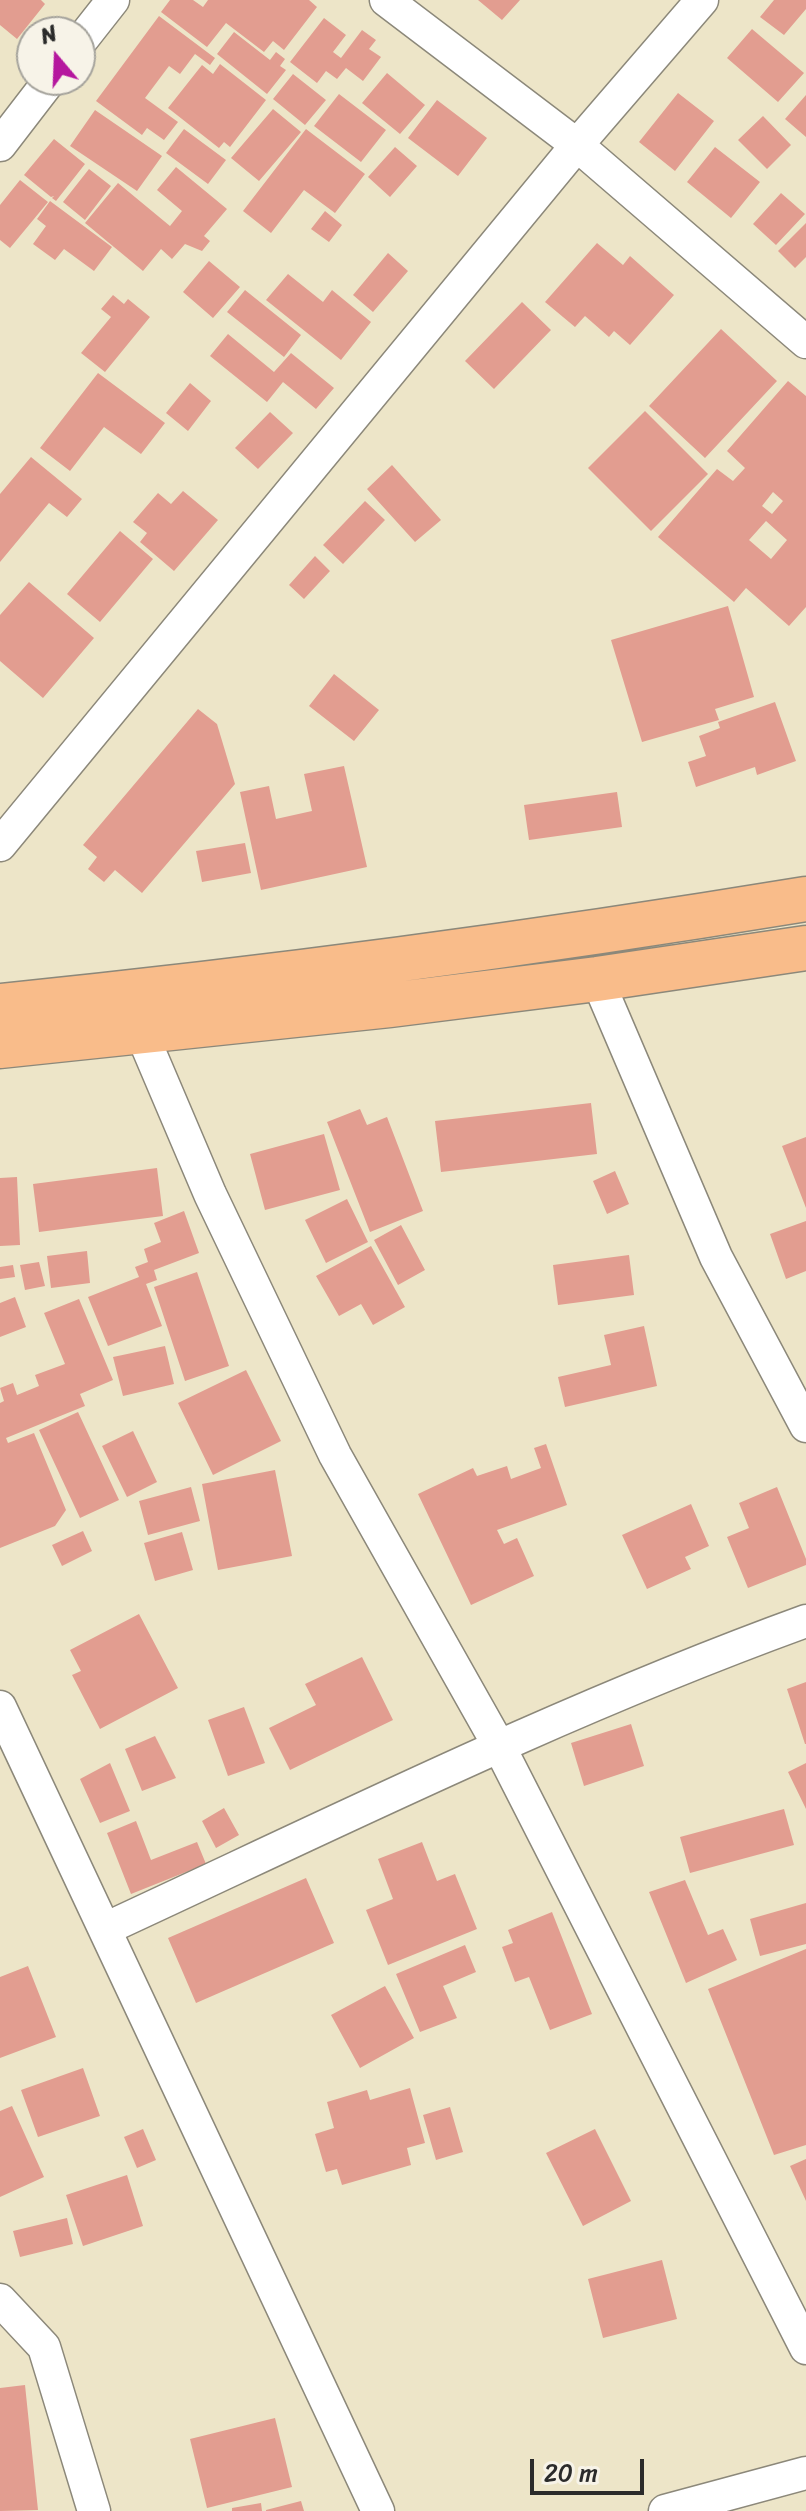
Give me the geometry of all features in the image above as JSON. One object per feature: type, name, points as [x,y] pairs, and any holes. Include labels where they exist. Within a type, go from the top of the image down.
[{"type":"main road","points":[[0,1006],[133,993],[581,936],[806,899]]},
{"type":"main road","points":[[0,1046],[597,979],[806,948]]},
{"type":"street","points":[[96,22],[113,0]]},
{"type":"street","points":[[386,0],[577,145],[806,342]]},
{"type":"street","points":[[0,845],[577,145],[702,0]]},
{"type":"street","points":[[0,145],[38,96]]},
{"type":"street","points":[[597,979],[716,1257],[806,1426]]},
{"type":"street","points":[[141,1032],[210,1194],[335,1455],[499,1746],[806,2348]]},
{"type":"street","points":[[105,1929],[499,1746],[708,1657],[806,1621]]},
{"type":"street","points":[[0,1707],[378,2511]]},
{"type":"street","points":[[0,2300],[44,2347],[94,2511]]},
{"type":"street","points":[[665,2511],[806,2473]]},
{"type":"building","points":[[0,0],[41,0],[45,4],[35,16],[16,16],[16,38],[0,25]]},
{"type":"building","points":[[170,0],[193,0],[203,7],[208,0],[309,0],[317,7],[284,50],[273,41],[264,52],[226,23],[207,47],[161,12]]},
{"type":"building","points":[[478,0],[520,0],[502,20]]},
{"type":"building","points":[[774,0],[806,0],[806,9],[784,35],[760,17]]},
{"type":"building","points":[[159,16],[215,58],[210,65],[195,54],[180,74],[169,66],[145,98],[178,122],[164,140],[147,128],[142,135],[96,101]]},
{"type":"building","points":[[324,18],[346,35],[333,52],[341,58],[362,30],[376,40],[369,49],[381,57],[363,81],[346,68],[337,79],[326,71],[317,83],[290,62]]},
{"type":"building","points":[[752,29],[804,73],[778,102],[727,58]]},
{"type":"building","points":[[234,32],[270,60],[276,52],[285,59],[280,66],[286,70],[267,94],[217,54]]},
{"type":"building","points":[[220,64],[266,100],[230,147],[224,142],[219,148],[168,108],[202,65],[213,74]]},
{"type":"building","points":[[387,73],[425,105],[400,134],[362,103]]},
{"type":"building","points":[[293,74],[326,100],[305,125],[273,99]]},
{"type":"building","points":[[678,93],[714,121],[675,171],[639,142]]},
{"type":"building","points":[[339,94],[386,130],[361,162],[314,126]]},
{"type":"building","points":[[806,95],[806,137],[785,119]]},
{"type":"building","points":[[437,100],[487,138],[458,176],[408,138]]},
{"type":"building","points":[[273,109],[301,132],[259,181],[231,158]]},
{"type":"building","points":[[95,110],[162,156],[137,191],[70,146]]},
{"type":"building","points":[[763,116],[791,145],[767,169],[738,140]]},
{"type":"building","points":[[184,129],[226,160],[208,184],[166,153]]},
{"type":"building","points":[[306,129],[365,174],[335,213],[304,190],[271,233],[243,211]]},
{"type":"building","points":[[54,139],[85,164],[56,201],[52,198],[54,196],[51,197],[24,175]]},
{"type":"building","points":[[395,147],[417,166],[390,197],[368,177]]},
{"type":"building","points":[[715,147],[760,182],[731,218],[687,182]]},
{"type":"building","points":[[176,167],[227,209],[204,236],[210,241],[202,251],[185,244],[172,259],[161,249],[143,271],[85,223],[118,183],[170,226],[182,211],[157,190]]},
{"type":"building","points":[[89,169],[111,186],[85,220],[63,202]]},
{"type":"building","points":[[20,180],[48,202],[10,248],[0,240],[0,205]]},
{"type":"building","points":[[781,193],[805,214],[776,245],[753,224]]},
{"type":"building","points":[[50,201],[112,247],[94,271],[64,249],[55,260],[33,244],[46,226],[37,219]]},
{"type":"building","points":[[325,211],[342,225],[329,242],[311,229]]},
{"type":"building","points":[[806,223],[806,257],[795,268],[778,251]]},
{"type":"building","points":[[597,243],[623,265],[630,256],[674,295],[630,345],[614,331],[609,337],[585,316],[575,327],[545,302]]},
{"type":"building","points":[[388,253],[408,271],[373,312],[353,295]]},
{"type":"building","points":[[209,261],[240,287],[213,318],[183,292]]},
{"type":"building","points":[[288,274],[323,302],[332,290],[371,322],[341,360],[266,300]]},
{"type":"building","points":[[245,290],[301,335],[284,357],[227,312]]},
{"type":"building","points":[[113,295],[124,304],[128,299],[150,317],[105,372],[81,353],[111,317],[101,309]]},
{"type":"building","points":[[522,302],[551,330],[494,389],[465,361]]},
{"type":"building","points":[[721,329],[777,381],[705,458],[649,406]]},
{"type":"building","points":[[228,334],[274,372],[291,353],[334,388],[316,409],[283,382],[267,402],[210,356]]},
{"type":"building","points":[[98,373],[165,423],[141,454],[104,427],[70,471],[40,448]]},
{"type":"building","points":[[788,381],[806,396],[806,607],[789,626],[746,588],[734,602],[658,537],[717,469],[733,481],[745,468],[727,451]],"holes":[[[773,492],[783,501],[772,514],[762,506]],[[766,521],[787,540],[771,559],[749,540]]]},
{"type":"building","points":[[190,383],[211,401],[188,431],[166,413]]},
{"type":"building","points":[[645,411],[708,474],[651,531],[588,468]]},
{"type":"building","points":[[270,412],[293,433],[258,469],[235,448]]},
{"type":"building","points":[[31,457],[82,499],[67,517],[49,503],[0,562],[0,494]]},
{"type":"building","points":[[392,465],[441,520],[415,542],[367,489]]},
{"type":"building","points":[[183,491],[218,520],[174,571],[140,542],[147,533],[133,522],[158,493],[171,504]]},
{"type":"building","points":[[365,501],[385,520],[343,564],[323,545]]},
{"type":"building","points":[[120,531],[153,559],[100,622],[67,594]]},
{"type":"building","points":[[315,556],[330,571],[304,599],[289,585]]},
{"type":"building","points":[[29,582],[94,638],[43,698],[0,661],[0,615]]},
{"type":"building","points":[[728,606],[754,697],[715,709],[719,720],[642,742],[611,640]]},
{"type":"building","points":[[334,674],[379,710],[354,741],[309,706]]},
{"type":"building","points":[[775,702],[796,761],[757,775],[755,767],[696,787],[688,762],[706,756],[699,736],[720,728],[718,722]]},
{"type":"building","points":[[198,709],[217,724],[235,784],[142,893],[115,870],[104,882],[88,869],[97,857],[83,845]]},
{"type":"building","points":[[344,766],[367,867],[261,890],[240,792],[269,786],[276,819],[312,811],[304,774]]},
{"type":"building","points":[[617,792],[622,827],[529,840],[524,805]]},
{"type":"building","points":[[245,843],[251,873],[202,882],[196,851]]},
{"type":"building","points":[[591,1103],[597,1154],[441,1172],[435,1121]]},
{"type":"building","points":[[360,1109],[367,1125],[387,1117],[423,1211],[370,1232],[327,1122]]},
{"type":"building","points":[[324,1134],[340,1190],[265,1210],[250,1154]]},
{"type":"building","points":[[806,1137],[806,1208],[782,1146]]},
{"type":"building","points":[[157,1168],[163,1216],[39,1232],[33,1184]]},
{"type":"building","points":[[615,1171],[629,1204],[607,1214],[593,1181]]},
{"type":"building","points":[[17,1177],[20,1245],[0,1246],[0,1178]]},
{"type":"building","points":[[347,1199],[368,1242],[326,1263],[305,1220]]},
{"type":"building","points":[[184,1211],[199,1253],[154,1270],[157,1280],[146,1284],[162,1326],[108,1346],[88,1297],[139,1277],[135,1267],[148,1262],[144,1249],[161,1242],[154,1223]]},
{"type":"building","points":[[806,1221],[806,1271],[786,1279],[770,1234]]},
{"type":"building","points":[[401,1225],[425,1270],[398,1285],[374,1240]]},
{"type":"building","points":[[371,1246],[405,1307],[373,1325],[361,1304],[339,1316],[316,1276]]},
{"type":"building","points":[[87,1251],[90,1283],[51,1288],[47,1256]]},
{"type":"building","points":[[629,1255],[634,1295],[558,1305],[553,1265]]},
{"type":"building","points":[[39,1262],[45,1286],[25,1290],[20,1265]]},
{"type":"building","points":[[13,1265],[15,1277],[0,1279],[0,1267]]},
{"type":"building","points":[[197,1272],[229,1366],[185,1381],[154,1287]]},
{"type":"building","points":[[15,1297],[26,1327],[0,1337],[0,1303]]},
{"type":"building","points":[[79,1299],[113,1380],[80,1394],[85,1406],[6,1438],[8,1443],[34,1433],[66,1510],[55,1526],[0,1548],[0,1403],[4,1401],[0,1388],[13,1383],[17,1395],[39,1386],[35,1375],[65,1364],[44,1313]]},
{"type":"building","points":[[644,1326],[657,1386],[565,1407],[558,1377],[611,1365],[604,1335]]},
{"type":"building","points":[[165,1346],[174,1384],[123,1396],[113,1357]]},
{"type":"building","points":[[246,1370],[281,1441],[213,1475],[178,1403]]},
{"type":"building","points":[[78,1412],[119,1500],[80,1518],[39,1430]]},
{"type":"building","points":[[133,1431],[157,1482],[127,1497],[102,1446]]},
{"type":"building","points":[[546,1444],[567,1505],[497,1530],[504,1544],[517,1538],[534,1576],[471,1605],[418,1494],[473,1468],[477,1476],[507,1466],[511,1479],[541,1468],[534,1448]]},
{"type":"building","points":[[275,1470],[292,1556],[218,1570],[202,1484]]},
{"type":"building","points":[[191,1487],[200,1521],[148,1535],[139,1501]]},
{"type":"building","points":[[777,1487],[806,1565],[748,1588],[727,1537],[749,1528],[739,1503]]},
{"type":"building","points":[[691,1504],[709,1546],[685,1557],[691,1569],[647,1589],[622,1535]]},
{"type":"building","points":[[83,1531],[92,1551],[62,1566],[52,1545]]},
{"type":"building","points":[[182,1532],[193,1570],[155,1581],[144,1543]]},
{"type":"building","points":[[139,1614],[178,1688],[100,1729],[72,1675],[81,1671],[70,1650]]},
{"type":"building","points":[[362,1657],[393,1720],[290,1770],[269,1728],[316,1705],[305,1684]]},
{"type":"building","points":[[806,1682],[806,1744],[805,1744],[787,1689]]},
{"type":"building","points":[[244,1707],[265,1763],[228,1776],[208,1720]]},
{"type":"building","points":[[631,1724],[644,1766],[584,1786],[571,1743]]},
{"type":"building","points":[[155,1736],[176,1778],[142,1791],[125,1749]]},
{"type":"building","points":[[110,1763],[130,1811],[100,1823],[80,1779]]},
{"type":"building","points":[[806,1763],[806,1809],[788,1772]]},
{"type":"building","points":[[224,1808],[239,1835],[216,1848],[202,1821]]},
{"type":"building","points":[[784,1809],[794,1845],[690,1873],[680,1837]]},
{"type":"building","points":[[136,1821],[151,1860],[197,1842],[206,1864],[131,1894],[107,1833]]},
{"type":"building","points":[[422,1842],[437,1881],[455,1874],[477,1929],[388,1965],[366,1910],[393,1899],[378,1859]]},
{"type":"building","points":[[306,1878],[334,1943],[196,2003],[168,1938]]},
{"type":"building","points":[[685,1880],[708,1935],[723,1929],[737,1960],[686,1983],[649,1892]]},
{"type":"building","points":[[806,1903],[806,1944],[760,1956],[750,1919]]},
{"type":"building","points":[[552,1912],[592,2014],[550,2030],[529,1977],[515,1982],[502,1947],[513,1943],[508,1930]]},
{"type":"building","points":[[465,1945],[476,1972],[443,1986],[457,2018],[420,2032],[396,1974]]},
{"type":"building","points":[[806,1949],[806,2145],[774,2155],[708,1989]]},
{"type":"building","points":[[28,1966],[56,2037],[0,2058],[0,1977]]},
{"type":"building","points":[[385,1986],[414,2038],[360,2068],[331,2015]]},
{"type":"building","points":[[83,2068],[100,2116],[38,2137],[21,2090]]},
{"type":"building","points":[[410,2088],[425,2143],[407,2148],[411,2165],[342,2185],[337,2169],[326,2172],[315,2134],[334,2128],[327,2102],[367,2090],[370,2100]]},
{"type":"building","points":[[12,2106],[44,2177],[0,2197],[0,2111]]},
{"type":"building","points":[[450,2107],[463,2152],[436,2160],[423,2115]]},
{"type":"building","points":[[143,2129],[156,2160],[137,2168],[124,2137]]},
{"type":"building","points":[[595,2129],[631,2201],[583,2226],[546,2153]]},
{"type":"building","points":[[806,2159],[806,2201],[790,2166]]},
{"type":"building","points":[[127,2175],[143,2226],[83,2246],[66,2195]]},
{"type":"building","points":[[67,2218],[73,2244],[20,2257],[13,2231]]},
{"type":"building","points":[[662,2260],[677,2319],[603,2338],[588,2279]]},
{"type":"building","points":[[25,2385],[38,2510],[0,2511],[0,2388]]},
{"type":"building","points":[[275,2418],[292,2487],[207,2508],[190,2439]]},
{"type":"building","points":[[301,2501],[304,2511],[266,2511],[266,2510]]},
{"type":"building","points":[[261,2503],[262,2511],[232,2511],[232,2508]]}]
